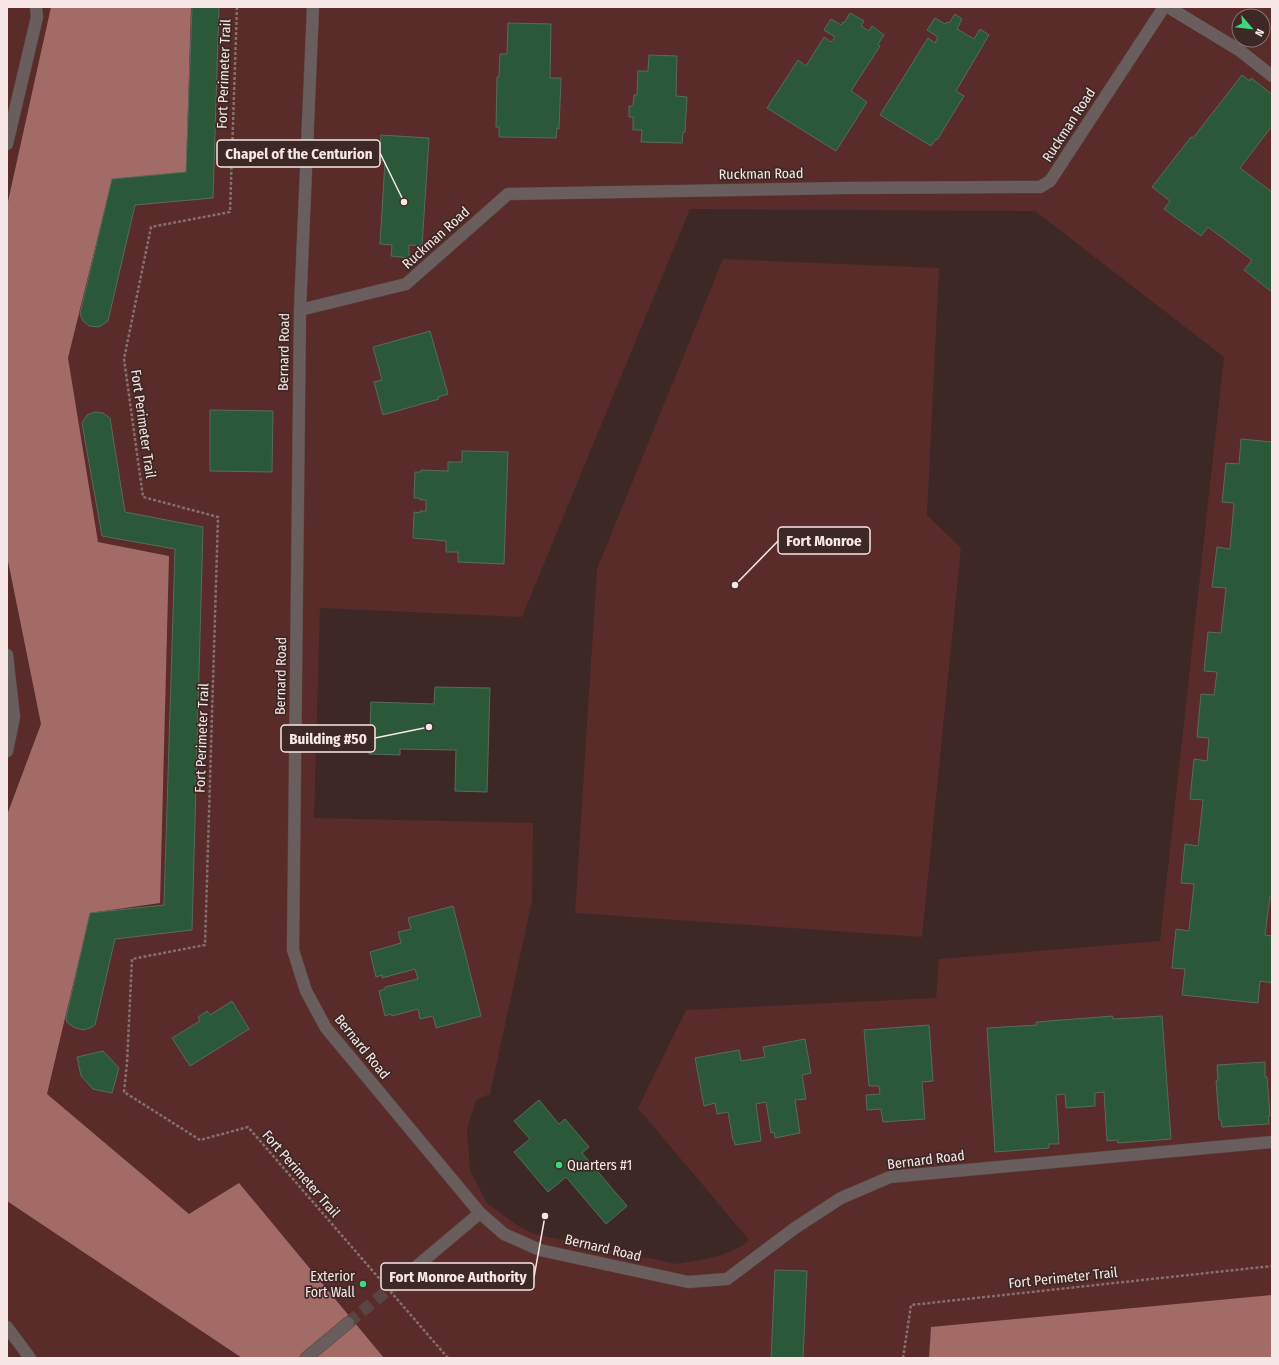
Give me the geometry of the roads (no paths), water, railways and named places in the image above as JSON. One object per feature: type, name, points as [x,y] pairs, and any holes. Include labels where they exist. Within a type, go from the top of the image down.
[{"type":"street","points":[[7,144],[37,17],[36,7]]},
{"type":"street","name":"Bernard Road","points":[[313,7],[300,310],[293,950],[306,991],[326,1028],[480,1213],[504,1234],[540,1250],[688,1282],[727,1279],[795,1228],[841,1198],[890,1177],[1272,1142]]},
{"type":"street","name":"Ruckman Road","points":[[300,310],[406,284],[508,194],[843,188],[1040,187],[1050,181],[1164,7]]},
{"type":"street","points":[[1168,7],[1239,50],[1272,76]]},
{"type":"street","points":[[7,655],[14,717],[7,751]]},
{"type":"street","points":[[417,1266],[480,1213]]},
{"type":"street","points":[[306,1358],[348,1323]]},
{"type":"street","points":[[7,1327],[30,1358]]},
{"type":"tunnel","points":[[348,1323],[417,1266]]},
{"type":"place","name":"Chapel of the Centurion","points":[[404,202]]},
{"type":"place","name":"Fort Monroe","points":[[735,585]]},
{"type":"place","name":"Building #50","points":[[429,727]]},
{"type":"place","name":"Quarters #1","points":[[559,1165]]},
{"type":"place","name":"Fort Monroe Authority","points":[[545,1216]]},
{"type":"place","name":"Exterior Fort Wall","points":[[363,1284]]}]
